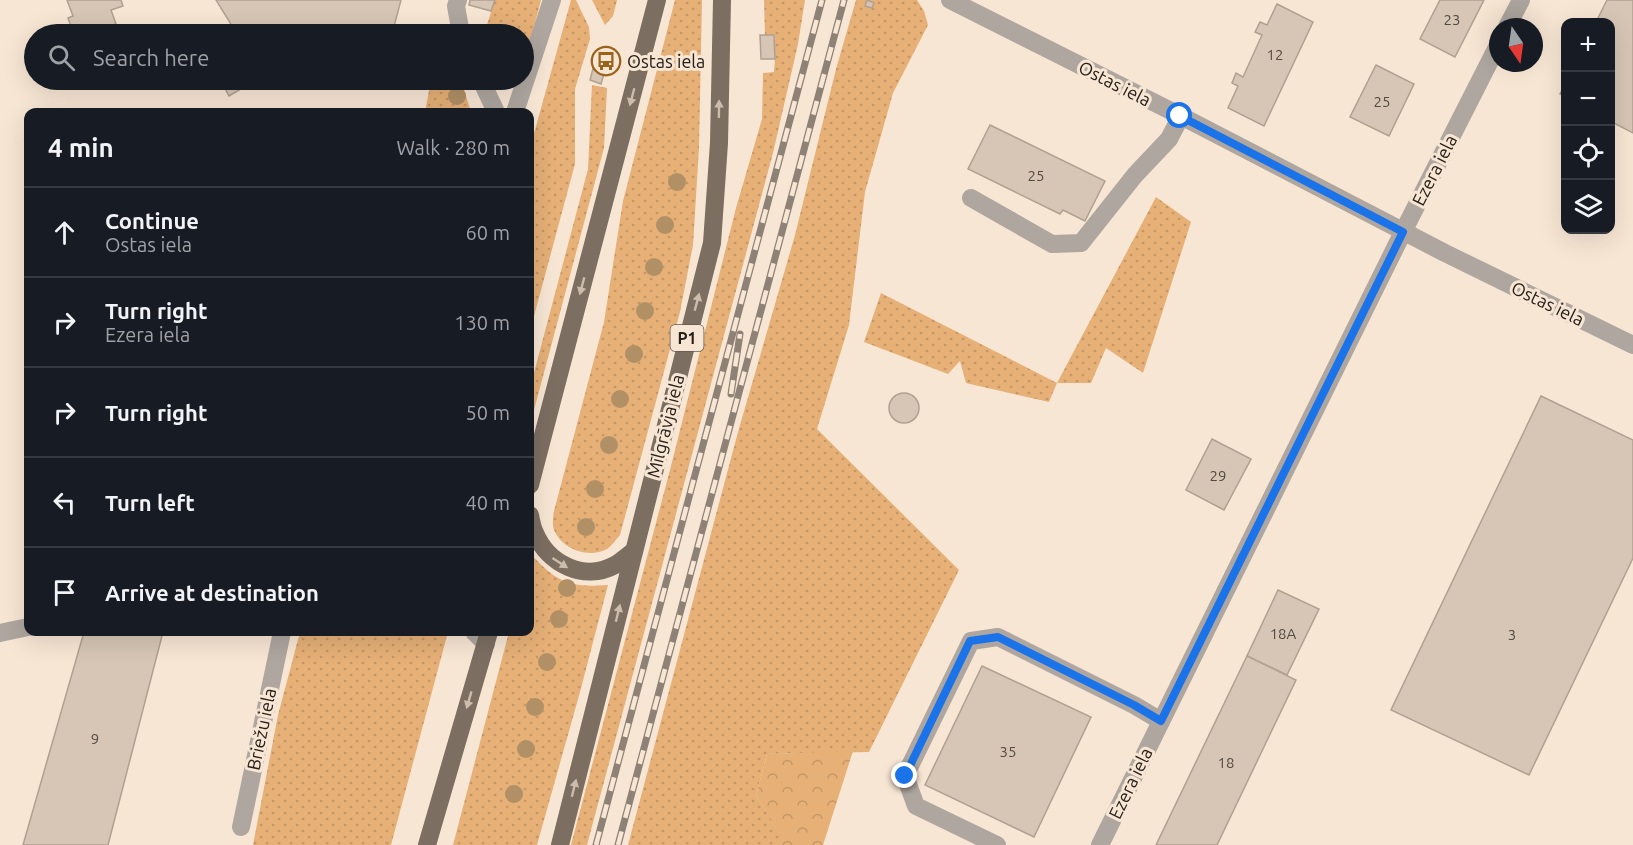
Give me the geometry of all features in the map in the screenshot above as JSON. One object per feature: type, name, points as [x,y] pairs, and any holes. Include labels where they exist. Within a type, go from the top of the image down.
[{"type":"main road","points":[[534,470],[657,0]]},
{"type":"main road","name":"Mīlgrāvja iela","points":[[560,845],[712,243],[719,143],[722,0]]},
{"type":"main road","points":[[534,530],[553,559],[571,570],[593,572],[614,565],[634,550]]},
{"type":"main road","points":[[427,845],[483,636]]},
{"type":"street","points":[[458,0],[456,6],[459,24]]},
{"type":"street","points":[[534,54],[552,0]]},
{"type":"street","name":"Ostas iela","points":[[951,0],[1403,232],[1633,345]]},
{"type":"street","points":[[1512,18],[1521,0]]},
{"type":"street","name":"Ezera iela","points":[[1100,845],[1489,63]]},
{"type":"street","points":[[486,90],[494,108]]},
{"type":"street","points":[[516,108],[522,90]]},
{"type":"street","points":[[970,198],[1052,244],[1081,243],[1135,175],[1170,139],[1180,116]]},
{"type":"street","points":[[0,633],[24,628]]},
{"type":"street","name":"Briežu iela","points":[[241,827],[281,636]]},
{"type":"street","points":[[997,845],[916,806],[905,776],[970,641],[998,637],[1134,705],[1161,721]]},
{"type":"green space","points":[[495,0],[541,0],[534,27],[534,24],[487,24]]},
{"type":"green space","points":[[571,0],[576,0],[589,27],[590,39],[575,89],[575,164],[534,316],[534,134]]},
{"type":"green space","points":[[592,0],[617,0],[613,16],[605,25]]},
{"type":"green space","points":[[675,0],[702,0],[699,148],[693,245],[680,312],[620,535],[607,549],[600,552],[584,552],[569,547],[558,537],[553,525],[554,511],[604,322],[623,201]]},
{"type":"green space","points":[[764,0],[805,0],[798,44],[773,153],[587,845],[571,845],[736,208],[762,119],[763,73],[774,72],[775,59],[765,35]]},
{"type":"green space","points":[[856,0],[917,0],[924,11],[928,25],[893,93],[865,192],[849,325],[817,429],[959,570],[869,752],[767,754],[756,796],[784,838],[780,845],[628,845],[738,432],[795,235],[836,69]]},
{"type":"green space","points":[[592,85],[607,88],[604,148],[534,410],[534,373],[588,169]]},
{"type":"green space","points":[[429,90],[464,90],[470,108],[426,108]]},
{"type":"green space","points":[[1156,197],[1191,222],[1143,373],[1106,348],[1091,383],[1057,383]]},
{"type":"green space","points":[[881,293],[1057,383],[1049,402],[966,383],[960,361],[948,374],[864,342]]},
{"type":"green space","points":[[534,557],[548,571],[564,581],[583,585],[608,585],[537,845],[453,845],[508,636],[534,636]]},
{"type":"green space","points":[[299,636],[447,636],[391,845],[253,845],[278,715]]},
{"type":"green space","points":[[853,751],[823,845],[780,845],[783,838],[756,796],[767,754]]},
{"type":"building","points":[[67,0],[121,0],[123,6],[111,10],[116,24],[70,24],[68,18],[73,16]]},
{"type":"building","points":[[216,0],[401,0],[395,24],[231,24]]},
{"type":"building","points":[[470,0],[495,0],[491,11],[469,5]]},
{"type":"building","points":[[867,0],[874,3],[872,8],[865,6]]},
{"type":"building","points":[[1440,0],[1484,0],[1455,57],[1420,39]]},
{"type":"building","points":[[1607,0],[1633,0],[1633,133],[1615,124],[1615,18],[1598,18]]},
{"type":"building","points":[[1277,4],[1313,22],[1264,126],[1228,108],[1238,86],[1232,83],[1236,73],[1243,77],[1262,35],[1255,32],[1260,22],[1267,25]]},
{"type":"building","points":[[760,35],[774,35],[775,59],[761,59]]},
{"type":"building","points":[[596,57],[608,60],[601,84],[590,80]]},
{"type":"building","points":[[1376,65],[1414,84],[1389,136],[1350,117]]},
{"type":"building","points":[[226,90],[239,90],[229,96]]},
{"type":"building","points":[[990,125],[1105,181],[1085,221],[1063,210],[1060,214],[968,169]]},
{"type":"building","points":[[904,393],[910,394],[918,402],[918,414],[910,422],[904,423],[898,422],[890,414],[889,408],[890,402],[898,394]]},
{"type":"building","points":[[1541,396],[1633,440],[1633,558],[1529,775],[1391,710]]},
{"type":"building","points":[[1212,439],[1251,459],[1224,510],[1186,490]]},
{"type":"building","points":[[1278,590],[1319,609],[1287,675],[1247,656]]},
{"type":"building","points":[[83,636],[162,636],[108,845],[23,845]]},
{"type":"building","points":[[1247,656],[1296,680],[1217,845],[1156,845]]},
{"type":"building","points":[[982,666],[1091,717],[1034,837],[925,785]]},
{"type":"railway","points":[[596,845],[822,0]]},
{"type":"railway","points":[[618,845],[844,0]]},
{"type":"railway","points":[[731,394],[740,334]]},
{"type":"place","name":"Ostas iela","points":[[606,61]]},
{"type":"route","points":[[905,776],[970,641],[998,637],[1134,705],[1161,721],[1403,232],[1180,116]]}]
